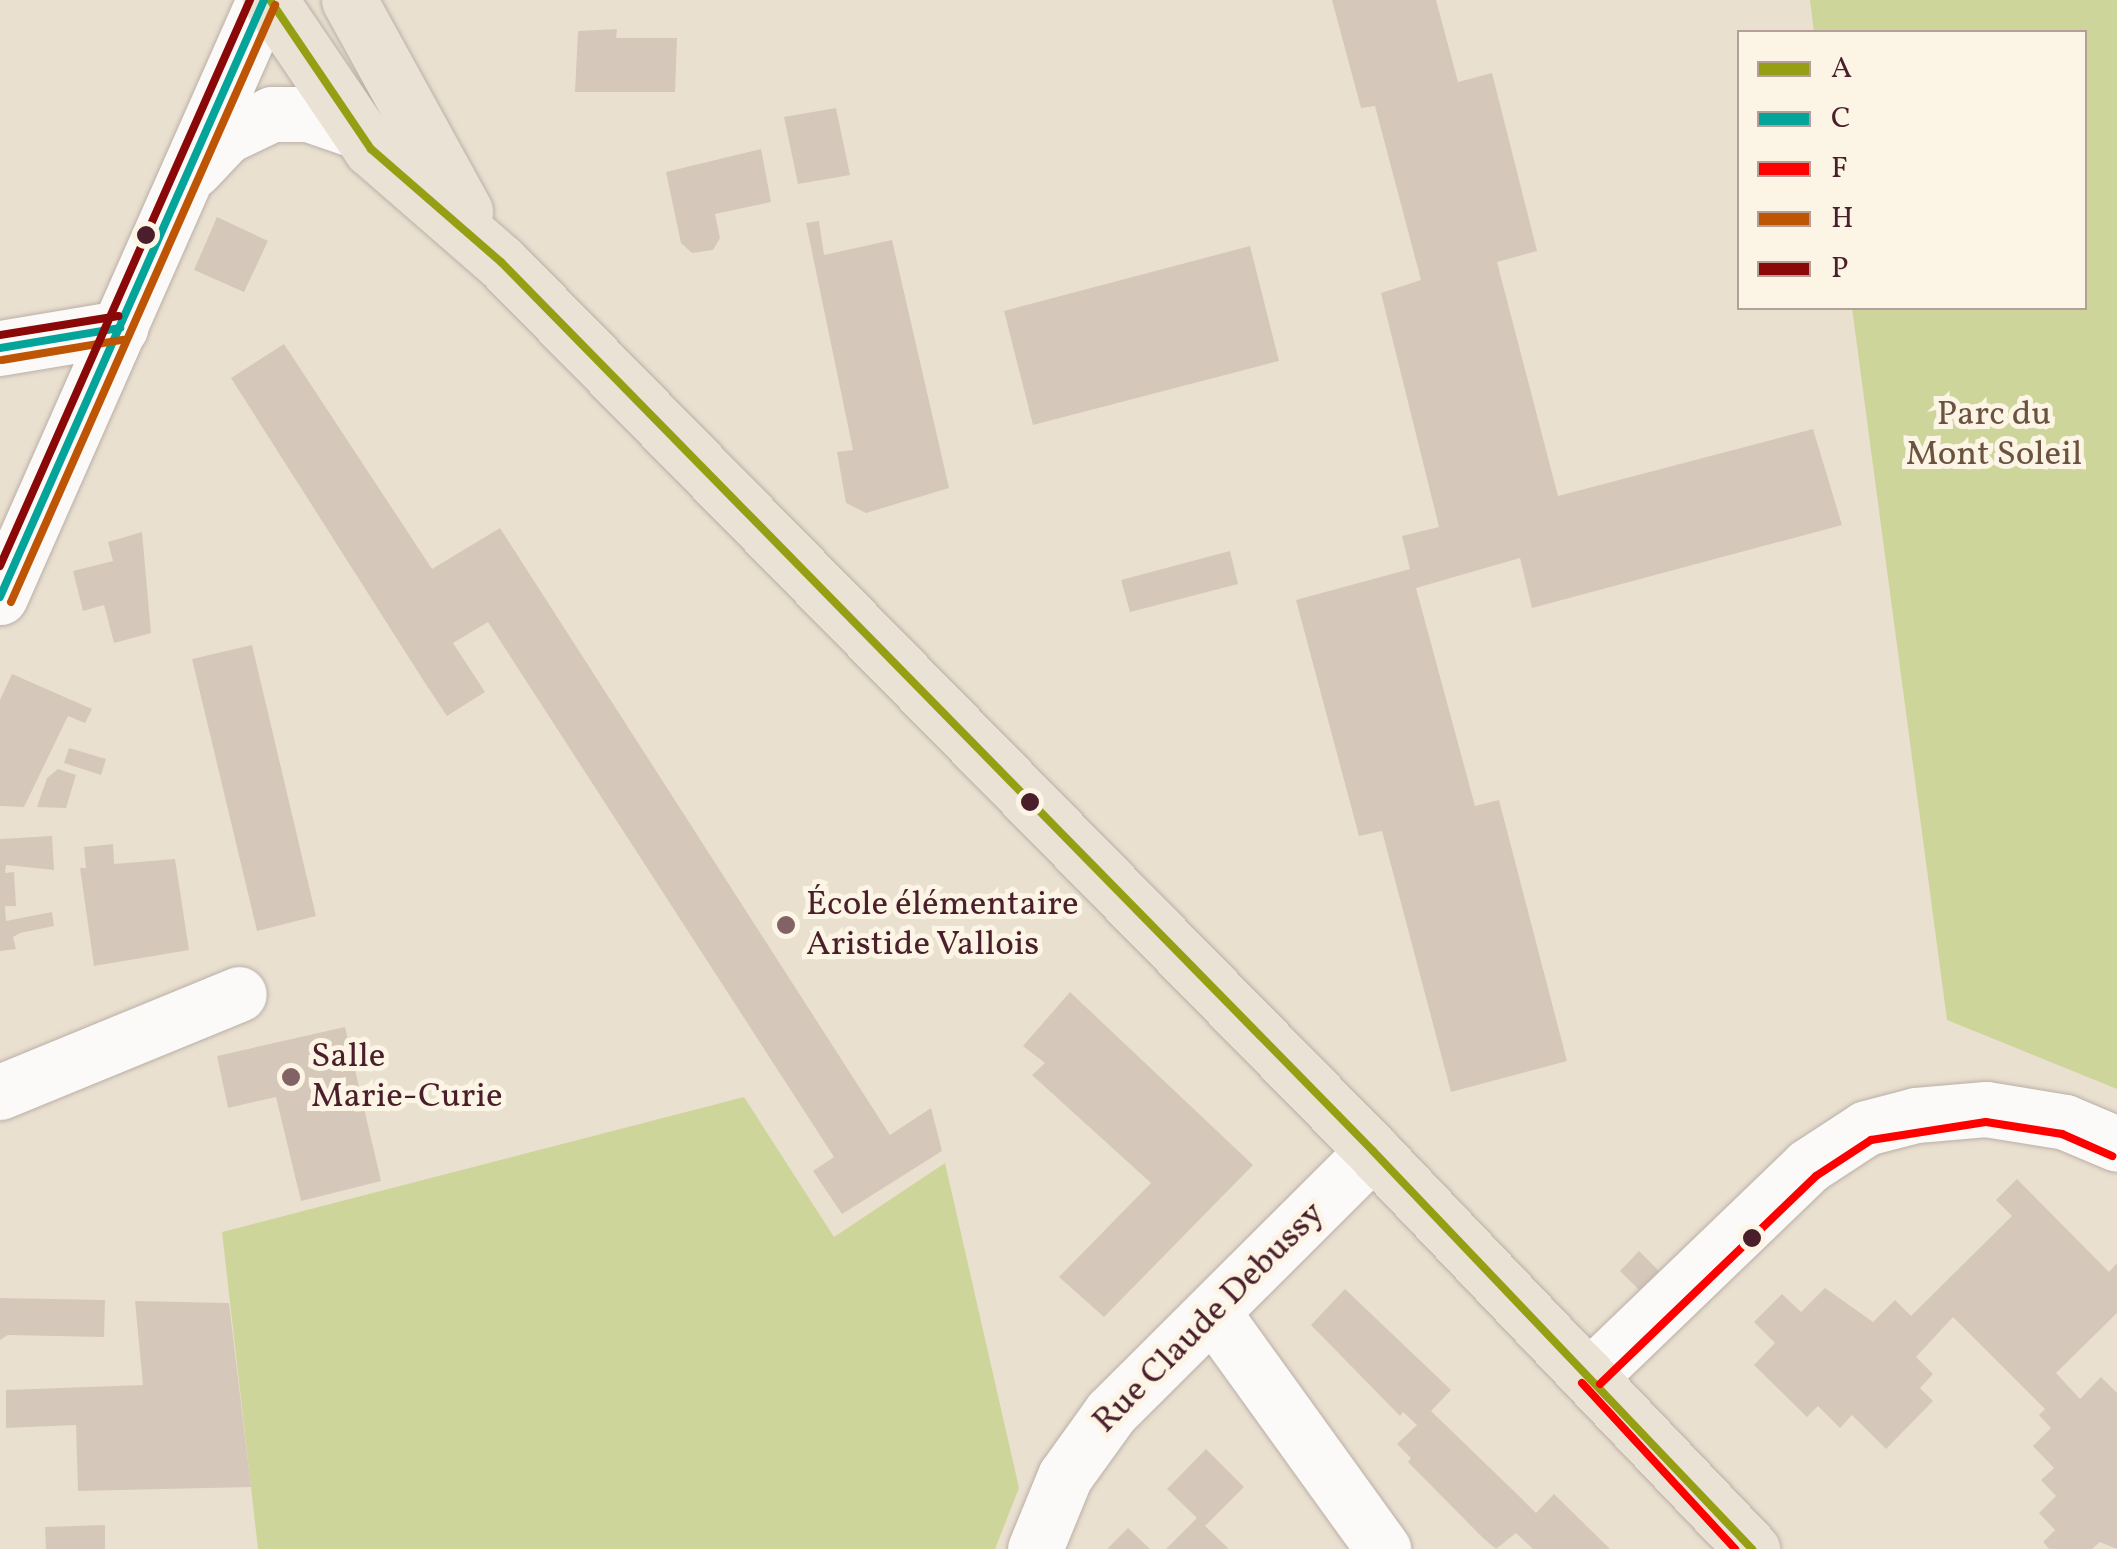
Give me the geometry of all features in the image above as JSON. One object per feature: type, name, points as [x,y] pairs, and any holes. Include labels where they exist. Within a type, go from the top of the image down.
[{"type":"main road","points":[[349,0],[455,196],[501,262]]},
{"type":"main road","points":[[278,15],[355,130],[501,262],[1591,1376],[1752,1549]]},
{"type":"street","points":[[0,597],[222,94],[259,52],[278,15],[343,64],[388,131],[455,196]]},
{"type":"street","points":[[182,184],[226,136],[272,114],[308,114],[355,130]]},
{"type":"street","points":[[0,348],[120,328]]},
{"type":"street","points":[[0,1092],[240,994]]},
{"type":"street","points":[[1591,1376],[1808,1166],[1866,1128],[1916,1115],[1986,1109],[2065,1122],[2117,1144]]},
{"type":"street","name":"Rue Claude Debussy","points":[[1035,1549],[1080,1451],[1373,1152]]},
{"type":"street","points":[[1214,1313],[1382,1549]]},
{"type":"green space","name":"Parc du Mont Soleil","points":[[1810,0],[2117,0],[2117,1089],[1947,1020],[1852,310],[2087,310],[2087,30],[1814,30]]},
{"type":"green space","points":[[744,1097],[834,1237],[945,1163],[1019,1488],[995,1549],[258,1549],[222,1232]]},
{"type":"building","points":[[1332,0],[1436,0],[1458,82],[1492,73],[1537,251],[1497,262],[1558,496],[1813,429],[1842,525],[1532,608],[1520,558],[1416,588],[1475,806],[1499,800],[1567,1061],[1451,1092],[1382,831],[1359,836],[1296,600],[1410,569],[1402,536],[1439,527],[1381,293],[1421,280],[1375,106],[1361,108]]},
{"type":"building","points":[[617,29],[616,38],[677,38],[675,92],[575,92],[578,31]]},
{"type":"building","points":[[836,108],[850,175],[798,184],[784,117]]},
{"type":"building","points":[[761,149],[771,202],[715,214],[720,238],[713,250],[692,253],[681,243],[666,172]]},
{"type":"building","points":[[217,217],[268,241],[244,292],[194,270]]},
{"type":"building","points":[[819,221],[824,255],[892,240],[949,488],[866,513],[846,503],[837,452],[853,450],[806,223]]},
{"type":"building","points":[[1250,246],[1279,361],[1033,425],[1004,311]]},
{"type":"building","points":[[284,344],[432,569],[500,528],[890,1135],[931,1108],[942,1151],[842,1214],[813,1171],[834,1157],[488,622],[453,643],[485,692],[447,716],[425,683],[231,378]]},
{"type":"building","points":[[142,532],[151,633],[114,643],[104,605],[83,611],[73,571],[113,561],[108,542]]},
{"type":"building","points":[[1230,551],[1238,584],[1130,612],[1121,580]]},
{"type":"building","points":[[252,645],[316,916],[257,931],[192,659]]},
{"type":"building","points":[[12,674],[92,709],[85,723],[68,716],[24,807],[0,806],[0,700]]},
{"type":"building","points":[[69,748],[106,759],[101,775],[64,763]]},
{"type":"building","points":[[58,769],[76,775],[66,808],[37,807],[47,778]]},
{"type":"building","points":[[52,836],[54,870],[6,865],[5,873],[14,872],[16,906],[5,906],[6,921],[52,912],[54,926],[20,933],[13,937],[16,949],[0,951],[0,839]]},
{"type":"building","points":[[113,844],[114,864],[175,859],[189,950],[94,966],[80,868],[86,868],[84,847]]},
{"type":"building","points":[[1070,992],[1253,1165],[1104,1317],[1059,1277],[1151,1183],[1032,1075],[1045,1063],[1023,1046]]},
{"type":"building","points":[[345,1027],[381,1181],[301,1201],[276,1097],[228,1108],[217,1056]]},
{"type":"building","points":[[2017,1179],[2109,1272],[2117,1263],[2117,1313],[2056,1373],[2080,1399],[2101,1377],[2117,1393],[2117,1549],[2100,1542],[2092,1549],[2049,1549],[2043,1542],[2055,1530],[2039,1513],[2056,1496],[2041,1480],[2054,1468],[2033,1446],[2051,1428],[2039,1415],[2045,1409],[1953,1317],[1916,1357],[1933,1374],[1920,1388],[1933,1401],[1886,1449],[1852,1415],[1840,1428],[1818,1406],[1807,1417],[1754,1365],[1775,1343],[1754,1322],[1782,1294],[1801,1312],[1825,1288],[1873,1322],[1895,1300],[1911,1316],[2012,1216],[1996,1200]]},
{"type":"building","points":[[1639,1251],[1659,1271],[1639,1290],[1620,1271]]},
{"type":"building","points":[[1345,1289],[1451,1390],[1431,1411],[1536,1513],[1554,1494],[1610,1549],[1533,1549],[1516,1533],[1496,1549],[1483,1538],[1408,1462],[1411,1458],[1397,1444],[1417,1425],[1403,1412],[1400,1416],[1311,1325]]},
{"type":"building","points":[[0,1298],[105,1300],[104,1337],[8,1335],[0,1340]]},
{"type":"building","points":[[135,1301],[229,1303],[251,1487],[78,1491],[76,1425],[6,1428],[6,1390],[143,1385]]},
{"type":"building","points":[[1206,1449],[1244,1487],[1205,1526],[1229,1549],[1166,1549],[1197,1518],[1167,1489]]},
{"type":"building","points":[[105,1525],[105,1549],[46,1549],[45,1527]]},
{"type":"building","points":[[1128,1528],[1150,1549],[1107,1549]]},
{"type":"transit line","name":"P","points":[[0,566],[250,0]]},
{"type":"transit line","name":"C","points":[[0,597],[264,0]]},
{"type":"transit line","name":"A","points":[[270,0],[371,149],[501,262],[1373,1151],[1752,1549]]},
{"type":"transit line","name":"H","points":[[11,602],[275,5]]},
{"type":"transit line","name":"P","points":[[0,335],[118,316]]},
{"type":"transit line","name":"C","points":[[0,348],[120,328]]},
{"type":"transit line","name":"H","points":[[2,360],[122,340]]},
{"type":"transit line","name":"F","points":[[1600,1384],[1816,1176],[1871,1140],[1986,1122],[2062,1134],[2112,1156]]},
{"type":"transit line","name":"F","points":[[1582,1383],[1735,1549]]},
{"type":"place","name":"École élémentaire Aristide Vallois","points":[[786,925]]},
{"type":"place","name":"Salle Marie-Curie","points":[[291,1077]]}]
